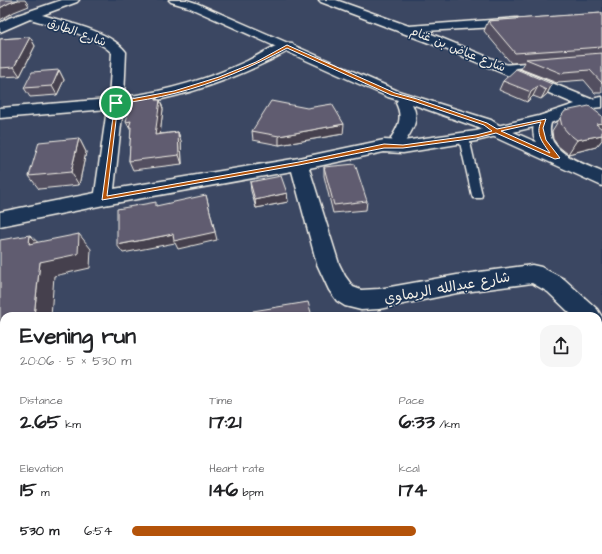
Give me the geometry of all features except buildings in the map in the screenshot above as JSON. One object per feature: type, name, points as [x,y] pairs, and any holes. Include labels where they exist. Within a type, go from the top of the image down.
[{"type":"street","points":[[0,28],[34,10],[73,0]]},
{"type":"street","points":[[327,1],[343,0]]},
{"type":"street","points":[[186,1],[398,98],[602,187]]},
{"type":"street","name":"شارع عياض بن غنام","points":[[327,1],[408,29],[503,67],[585,108]]},
{"type":"street","name":"شارع الطارق","points":[[34,10],[116,48],[120,56],[116,103],[104,198]]},
{"type":"street","points":[[408,29],[532,21]]},
{"type":"street","points":[[0,113],[116,103],[175,92],[220,78],[258,63],[287,46]]},
{"type":"street","points":[[398,98],[415,100],[476,132],[557,158],[602,180]]},
{"type":"street","points":[[0,219],[104,198],[299,164],[392,142],[406,129],[408,120],[409,111],[398,98]]},
{"type":"street","points":[[476,132],[537,113],[585,108]]},
{"type":"street","points":[[392,142],[403,147],[544,120],[585,108]]},
{"type":"street","points":[[544,120],[541,128],[543,141],[557,158]]},
{"type":"street","name":"شارع عبدالله الريماوي","points":[[299,164],[321,246],[328,264],[337,283],[345,294],[353,299],[380,299],[457,284],[532,274],[540,276],[558,286],[585,312]]},
{"type":"lane","points":[[503,67],[549,63]]},
{"type":"lane","points":[[476,132],[477,196]]},
{"type":"shaded area","points":[[0,0],[602,0],[602,312],[0,312]]},
{"type":"route","points":[[116,103],[104,198],[299,164],[384,146],[403,147],[476,136],[496,131],[517,125],[544,120],[541,128],[543,141],[557,158],[496,131],[485,124],[393,94],[287,46],[258,63],[220,78],[175,92],[116,103]]}]
